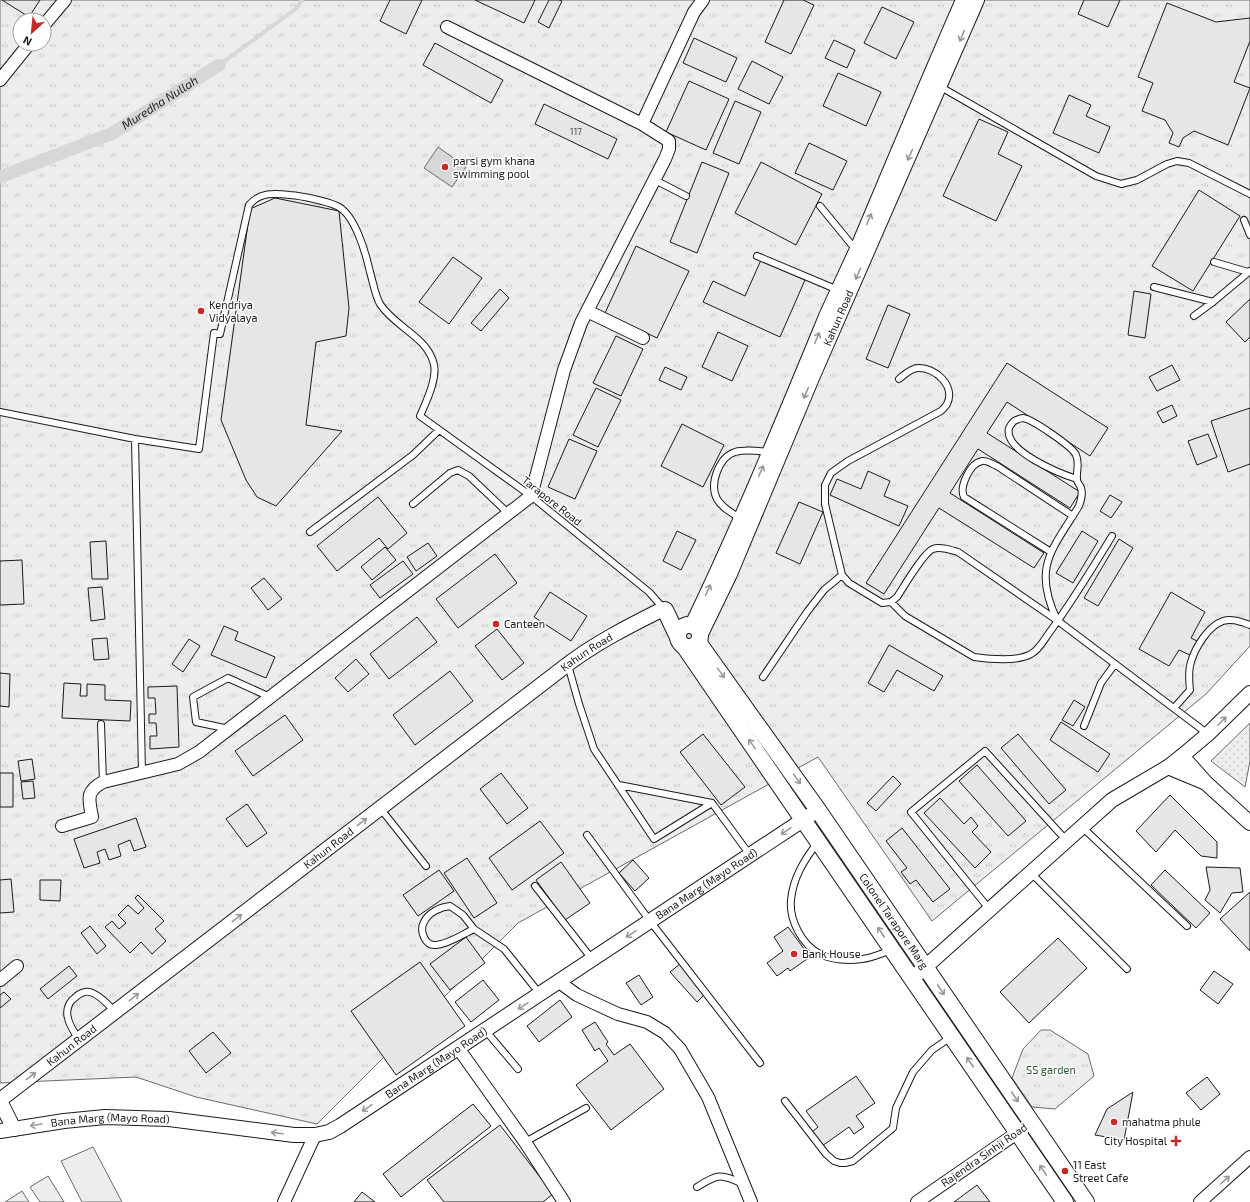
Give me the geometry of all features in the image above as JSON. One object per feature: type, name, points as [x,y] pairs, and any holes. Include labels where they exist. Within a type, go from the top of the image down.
[{"type":"main road","points":[[665,610],[690,635]]},
{"type":"main road","name":"Colonel Tarapore Marg","points":[[690,635],[818,810],[1086,1202]]},
{"type":"main road","name":"Colonel Tarapore Marg","points":[[690,635],[804,819],[1065,1202]]},
{"type":"street","points":[[52,15],[64,0]]},
{"type":"street","points":[[642,124],[694,12],[703,0]]},
{"type":"street","name":"Kahun Road","points":[[690,635],[730,574],[934,83],[963,0]]},
{"type":"street","name":"Kahun Road","points":[[690,635],[856,250],[934,83],[977,0]]},
{"type":"street","points":[[62,826],[92,818],[89,798],[90,793],[94,787],[103,782],[178,764],[188,759],[230,729],[531,496],[564,370],[581,323],[655,180],[669,149],[669,141],[642,124],[447,27]]},
{"type":"street","points":[[0,80],[23,52]]},
{"type":"street","points":[[587,311],[644,338]]},
{"type":"street","name":"Kahun Road","points":[[0,1100],[584,652],[610,636],[659,611],[665,610]]},
{"type":"street","points":[[913,978],[1112,800],[1168,767],[1208,734],[1250,693]]},
{"type":"street","points":[[1182,756],[1206,783],[1249,819]]},
{"type":"street","points":[[1168,767],[1206,783]]},
{"type":"street","name":"Bana Marg (Mayo Road)","points":[[7,1130],[64,1121],[106,1117],[169,1119],[294,1135],[316,1135],[329,1132],[559,982],[818,810]]},
{"type":"street","points":[[0,980],[17,966]]},
{"type":"street","points":[[559,982],[577,995],[594,1004],[618,1014],[647,1022],[665,1033],[680,1049],[708,1097],[751,1202]]},
{"type":"street","points":[[458,1048],[525,1142],[564,1202]]},
{"type":"street","points":[[0,1100],[7,1130]]},
{"type":"street","name":"Rajendra Sinhji Road","points":[[917,1202],[1032,1122]]},
{"type":"street","points":[[284,1202],[316,1135]]},
{"type":"street","points":[[1200,1202],[1250,1158]]},
{"type":"lane","points":[[934,83],[1096,176],[1121,184],[1137,180],[1167,164],[1177,161],[1189,163],[1250,194]]},
{"type":"lane","points":[[655,180],[686,196]]},
{"type":"lane","name":"Tarapore Road","points":[[135,439],[198,449],[214,333],[220,334],[249,206],[253,200],[262,195],[273,193],[295,196],[338,206],[346,213],[358,233],[379,302],[388,315],[410,332],[427,349],[434,361],[434,371],[430,393],[420,416],[531,496],[650,592],[665,610]]},
{"type":"lane","points":[[820,206],[856,250]]},
{"type":"lane","points":[[1244,220],[1250,235]]},
{"type":"lane","points":[[757,256],[838,290]]},
{"type":"lane","points":[[1214,262],[1249,271]]},
{"type":"lane","points":[[1194,316],[1249,271]]},
{"type":"lane","points":[[1154,287],[1213,302]]},
{"type":"lane","points":[[899,379],[908,372],[918,368],[929,370],[940,376],[946,384],[950,397],[947,404],[941,411],[848,461],[831,473],[825,486],[825,504],[842,575],[849,583],[882,602],[891,602],[897,597],[926,554],[933,548],[942,548],[958,552],[1058,621],[1208,734]]},
{"type":"lane","points":[[0,412],[135,439],[142,772]]},
{"type":"lane","points":[[1058,621],[1047,595],[1045,580],[1051,552],[1079,506],[1082,493],[1077,480],[1078,459],[1075,452],[1071,448],[1055,436],[1030,421],[1023,418],[1014,421],[1009,428],[1013,444],[1022,452],[1052,470],[1077,480]]},
{"type":"lane","points":[[310,532],[413,455],[439,430]]},
{"type":"lane","points":[[740,518],[725,508],[716,498],[714,482],[720,467],[730,454],[736,452],[769,452]]},
{"type":"lane","points":[[1051,552],[964,497],[962,493],[964,481],[968,474],[978,463],[987,461],[1073,516]]},
{"type":"lane","points":[[413,504],[450,473],[458,470],[469,476],[508,513]]},
{"type":"lane","points":[[891,602],[905,616],[974,657],[984,659],[1018,658],[1036,651],[1058,621],[1112,536]]},
{"type":"lane","points":[[764,677],[807,612],[824,590],[842,575]]},
{"type":"lane","points":[[1174,708],[1190,690],[1190,662],[1204,635],[1213,626],[1223,621],[1233,620],[1250,625]]},
{"type":"lane","points":[[568,664],[578,704],[594,749],[603,765],[619,785],[654,839],[712,803]]},
{"type":"lane","points":[[1084,726],[1101,684],[1115,664]]},
{"type":"lane","points":[[230,729],[196,722],[193,697],[228,678],[270,698]]},
{"type":"lane","points":[[101,724],[103,782]]},
{"type":"lane","points":[[990,910],[911,812],[985,751],[1066,841]]},
{"type":"lane","points":[[619,785],[712,803],[750,855]]},
{"type":"lane","points":[[380,808],[426,866]]},
{"type":"lane","points":[[1082,827],[1187,926]]},
{"type":"lane","points":[[587,835],[650,921],[760,1063]]},
{"type":"lane","points":[[819,841],[801,867],[792,892],[791,915],[801,935],[815,951],[821,955],[834,958],[851,960],[863,959],[893,950]]},
{"type":"lane","points":[[1031,873],[1127,968]]},
{"type":"lane","points":[[535,886],[592,959]]},
{"type":"lane","points":[[474,929],[449,941],[436,945],[432,945],[424,938],[422,932],[424,920],[437,909],[450,906],[463,915],[474,929],[504,949],[540,994]]},
{"type":"lane","points":[[79,1040],[68,1018],[67,1011],[69,1003],[73,999],[82,992],[92,993],[101,998],[115,1012]]},
{"type":"lane","points":[[485,1030],[518,1069]]},
{"type":"lane","points":[[785,1101],[826,1154],[834,1161],[845,1163],[853,1160],[893,1128],[896,1108],[913,1072],[932,1050],[952,1036]]},
{"type":"lane","points":[[525,1142],[586,1108]]},
{"type":"lane","points":[[697,1187],[714,1176],[722,1175],[744,1185]]},
{"type":"green space","points":[[0,0],[1250,0],[1250,646],[1206,694],[932,921],[818,757],[518,923],[317,1124],[196,1097],[136,1077],[0,1083]]},
{"type":"green space","points":[[1250,723],[1250,761],[1245,787],[1211,761]]},
{"type":"green space","name":"SS garden","points":[[1041,1030],[1050,1030],[1088,1054],[1094,1076],[1055,1109],[1032,1107],[1012,1078],[1023,1049]]},
{"type":"shaded area","name":"parsi gym khana swimming pool","points":[[438,147],[466,167],[452,187],[424,168]]},
{"type":"shaded area","points":[[93,1147],[122,1202],[82,1202],[61,1161]]},
{"type":"shaded area","points":[[48,1176],[64,1202],[40,1202],[30,1187]]},
{"type":"shaded area","points":[[22,1191],[29,1202],[5,1202]]},
{"type":"building","points":[[2,0],[40,0],[32,12],[21,12]]},
{"type":"building","points":[[390,0],[422,0],[406,34],[380,21]]},
{"type":"building","points":[[475,0],[535,0],[524,23]]},
{"type":"building","points":[[549,0],[562,1],[549,28],[538,22]]},
{"type":"building","points":[[784,0],[803,0],[814,5],[791,54],[765,42]]},
{"type":"building","points":[[1084,0],[1120,0],[1108,27],[1078,14]]},
{"type":"building","points":[[1167,3],[1216,22],[1250,18],[1250,41],[1234,82],[1250,88],[1228,145],[1194,131],[1183,138],[1179,147],[1169,143],[1173,133],[1165,120],[1142,111],[1153,83],[1138,77]]},
{"type":"building","points":[[882,7],[914,22],[896,59],[864,43]]},
{"type":"building","points":[[694,38],[737,58],[726,82],[683,63]]},
{"type":"building","points":[[834,40],[855,50],[847,68],[825,58]]},
{"type":"building","points":[[435,43],[503,80],[491,103],[423,65]]},
{"type":"building","points":[[752,61],[783,77],[769,104],[738,89]]},
{"type":"building","points":[[838,73],[881,92],[866,126],[823,106]]},
{"type":"building","points":[[689,81],[729,99],[706,150],[666,132]]},
{"type":"building","points":[[1069,95],[1091,105],[1086,116],[1110,127],[1099,153],[1053,133]]},
{"type":"building","points":[[735,101],[761,112],[739,164],[713,153]]},
{"type":"building","points":[[544,104],[617,139],[608,159],[535,124]]},
{"type":"building","points":[[979,119],[1008,132],[998,154],[1022,166],[996,221],[943,196]]},
{"type":"building","points":[[809,143],[847,161],[833,190],[795,173]]},
{"type":"building","points":[[702,162],[729,173],[697,253],[670,242]]},
{"type":"building","points":[[761,162],[822,194],[796,245],[735,213]]},
{"type":"building","points":[[1199,190],[1240,216],[1193,291],[1152,266]]},
{"type":"building","points":[[275,198],[339,211],[349,308],[346,336],[316,342],[306,425],[342,431],[276,506],[257,497],[246,480],[221,420],[250,209]]},
{"type":"building","points":[[636,246],[689,271],[657,338],[605,313]]},
{"type":"building","points":[[453,257],[482,278],[449,324],[419,302]]},
{"type":"building","points":[[761,260],[805,280],[780,337],[703,302],[713,281],[745,296]]},
{"type":"building","points":[[500,289],[509,298],[481,331],[471,323]]},
{"type":"building","points":[[1134,291],[1151,294],[1145,338],[1128,335]]},
{"type":"building","points":[[1250,299],[1250,337],[1245,342],[1226,322]]},
{"type":"building","points":[[888,305],[910,314],[888,368],[866,359]]},
{"type":"building","points":[[718,332],[748,346],[732,381],[702,367]]},
{"type":"building","points":[[616,336],[643,349],[621,396],[593,383]]},
{"type":"building","points":[[1007,363],[1108,428],[1090,456],[1007,402],[987,433],[1080,492],[1070,508],[978,449],[950,493],[1044,553],[1034,568],[939,508],[884,594],[866,583]]},
{"type":"building","points":[[1172,365],[1180,380],[1157,391],[1149,377]]},
{"type":"building","points":[[665,367],[687,377],[681,390],[659,380]]},
{"type":"building","points":[[596,388],[621,400],[598,447],[573,435]]},
{"type":"building","points":[[1172,405],[1177,416],[1163,423],[1157,412]]},
{"type":"building","points":[[1250,408],[1250,464],[1228,472],[1211,421]]},
{"type":"building","points":[[682,424],[724,445],[703,487],[661,466]]},
{"type":"building","points":[[1208,434],[1217,457],[1197,465],[1188,441]]},
{"type":"building","points":[[569,439],[597,451],[575,499],[548,487]]},
{"type":"building","points":[[868,471],[890,481],[884,496],[908,506],[899,526],[830,495],[837,479],[861,489]]},
{"type":"building","points":[[1110,495],[1122,502],[1111,518],[1100,511]]},
{"type":"building","points":[[378,497],[407,533],[388,549],[379,538],[337,571],[317,546]]},
{"type":"building","points":[[799,502],[823,512],[800,564],[776,553]]},
{"type":"building","points":[[677,531],[696,540],[681,570],[663,561]]},
{"type":"building","points":[[1082,531],[1098,541],[1073,583],[1056,573]]},
{"type":"building","points":[[1119,539],[1133,548],[1098,606],[1084,598]]},
{"type":"building","points":[[106,541],[108,579],[92,579],[90,542]]},
{"type":"building","points":[[428,543],[437,556],[416,571],[407,557]]},
{"type":"building","points":[[385,547],[396,560],[372,580],[361,567]]},
{"type":"building","points":[[495,554],[517,583],[458,628],[436,599]]},
{"type":"building","points":[[22,560],[24,604],[0,605],[0,561]]},
{"type":"building","points":[[403,561],[413,574],[380,598],[370,585]]},
{"type":"building","points":[[264,578],[282,599],[268,610],[251,588]]},
{"type":"building","points":[[102,587],[105,619],[91,621],[88,588]]},
{"type":"building","points":[[550,592],[587,616],[571,641],[534,617]]},
{"type":"building","points":[[1171,592],[1205,612],[1191,638],[1199,642],[1192,656],[1179,650],[1169,666],[1139,649]]},
{"type":"building","points":[[417,617],[437,642],[389,679],[370,654]]},
{"type":"building","points":[[224,626],[238,632],[235,640],[275,657],[266,678],[211,655]]},
{"type":"building","points":[[497,629],[524,663],[502,680],[475,646]]},
{"type":"building","points":[[107,638],[109,659],[94,660],[92,639]]},
{"type":"building","points":[[189,639],[200,646],[183,672],[172,664]]},
{"type":"building","points":[[889,645],[943,676],[934,691],[897,670],[884,692],[868,683]]},
{"type":"building","points":[[356,659],[369,674],[348,692],[335,678]]},
{"type":"building","points":[[450,671],[473,701],[415,745],[393,715]]},
{"type":"building","points":[[0,673],[10,674],[9,707],[0,706]]},
{"type":"building","points":[[64,683],[81,684],[80,696],[87,696],[87,684],[105,685],[105,700],[131,701],[130,721],[62,718]]},
{"type":"building","points":[[177,686],[179,747],[150,749],[150,736],[157,736],[156,723],[149,723],[149,714],[156,714],[155,698],[148,698],[148,687]]},
{"type":"building","points":[[1074,700],[1085,707],[1073,726],[1062,720]]},
{"type":"building","points":[[285,715],[303,740],[253,776],[235,751]]},
{"type":"building","points":[[1061,722],[1110,754],[1098,772],[1050,740]]},
{"type":"building","points":[[703,734],[745,787],[721,805],[680,752]]},
{"type":"building","points":[[1018,734],[1066,790],[1049,804],[1001,748]]},
{"type":"building","points":[[32,759],[35,779],[21,781],[18,761]]},
{"type":"building","points":[[977,765],[1026,821],[1008,836],[959,781]]},
{"type":"building","points":[[0,773],[13,773],[13,807],[0,807]]},
{"type":"building","points":[[501,773],[528,808],[507,824],[480,789]]},
{"type":"building","points":[[893,776],[901,784],[876,811],[867,803]]},
{"type":"building","points":[[33,781],[35,798],[23,799],[21,782]]},
{"type":"building","points":[[1170,795],[1217,842],[1217,858],[1201,856],[1175,830],[1156,852],[1136,831]]},
{"type":"building","points":[[940,798],[964,824],[971,817],[978,826],[972,832],[991,852],[975,868],[924,813]]},
{"type":"building","points":[[247,804],[267,833],[247,847],[226,819]]},
{"type":"building","points":[[136,818],[146,847],[134,851],[130,840],[118,845],[121,856],[109,860],[105,849],[97,852],[100,863],[84,868],[74,839]]},
{"type":"building","points":[[540,821],[564,853],[512,890],[489,858]]},
{"type":"building","points":[[902,828],[950,889],[933,902],[916,880],[910,884],[901,872],[907,868],[886,841]]},
{"type":"building","points":[[467,858],[497,903],[474,918],[444,873]]},
{"type":"building","points":[[633,860],[649,878],[635,891],[619,873]]},
{"type":"building","points":[[561,862],[590,903],[565,920],[536,880]]},
{"type":"building","points":[[1206,867],[1240,868],[1243,892],[1232,893],[1220,913],[1205,900],[1210,890]]},
{"type":"building","points":[[439,870],[454,891],[418,916],[403,895]]},
{"type":"building","points":[[1165,870],[1210,913],[1196,928],[1151,885]]},
{"type":"building","points":[[11,879],[14,912],[0,913],[0,880]]},
{"type":"building","points":[[40,880],[61,880],[60,901],[40,900]]},
{"type":"building","points":[[1250,892],[1250,951],[1220,919]]},
{"type":"building","points":[[138,895],[164,921],[155,929],[166,941],[152,954],[141,942],[130,953],[105,927],[112,921],[119,929],[126,923],[118,915],[128,905],[138,914],[144,908],[135,898]]},
{"type":"building","points":[[90,926],[106,946],[97,954],[81,933]]},
{"type":"building","name":"Bank House","points":[[788,927],[810,957],[790,971],[788,968],[777,976],[767,963],[783,951],[774,937]]},
{"type":"building","points":[[466,937],[485,963],[450,990],[430,964]]},
{"type":"building","points":[[1058,938],[1087,968],[1029,1023],[1000,992]]},
{"type":"building","points":[[420,962],[465,1026],[396,1075],[351,1011]]},
{"type":"building","points":[[680,964],[706,993],[697,1002],[670,972]]},
{"type":"building","points":[[69,966],[77,976],[48,999],[40,989]]},
{"type":"building","points":[[1214,971],[1233,984],[1218,1004],[1200,990]]},
{"type":"building","points":[[639,975],[653,997],[641,1005],[626,983]]},
{"type":"building","points":[[483,980],[499,1000],[471,1022],[455,1002]]},
{"type":"building","points":[[4,992],[11,999],[0,1008],[0,995]]},
{"type":"building","points":[[560,1000],[572,1017],[539,1042],[527,1026]]},
{"type":"building","points":[[595,1022],[608,1042],[606,1044],[614,1055],[630,1044],[664,1089],[611,1130],[576,1085],[608,1061],[599,1048],[595,1051],[582,1030]]},
{"type":"building","points":[[213,1032],[231,1053],[206,1073],[189,1051]]},
{"type":"building","points":[[856,1076],[875,1103],[856,1116],[864,1127],[854,1134],[849,1127],[822,1146],[812,1132],[818,1127],[806,1111]]},
{"type":"building","points":[[1207,1077],[1220,1094],[1201,1110],[1186,1093]]},
{"type":"building","name":"mahatma phule","points":[[1133,1092],[1124,1140],[1095,1135],[1107,1109]]},
{"type":"building","points":[[473,1104],[491,1126],[401,1197],[383,1174]]},
{"type":"building","points":[[500,1125],[553,1194],[543,1202],[444,1202],[427,1180]]},
{"type":"building","points":[[977,1185],[990,1202],[954,1202]]},
{"type":"building","points":[[362,1192],[375,1202],[354,1202]]},
{"type":"waterway","name":"Muredha Nullah","points":[[219,65],[297,8],[302,0]]},
{"type":"waterway","name":"Muredha Nullah","points":[[0,177],[113,133],[219,65]]},
{"type":"place","name":"parsi gym khana swimming pool","points":[[445,167]]},
{"type":"place","name":"Kendriya Vidyalaya","points":[[201,311]]},
{"type":"place","name":"Canteen","points":[[496,624]]},
{"type":"place","name":"Bank House","points":[[794,954]]},
{"type":"place","name":"mahatma phule","points":[[1114,1122]]},
{"type":"place","name":"City Hospital","points":[[1176,1141]]},
{"type":"place","name":"11 East Street Cafe","points":[[1065,1171]]}]
